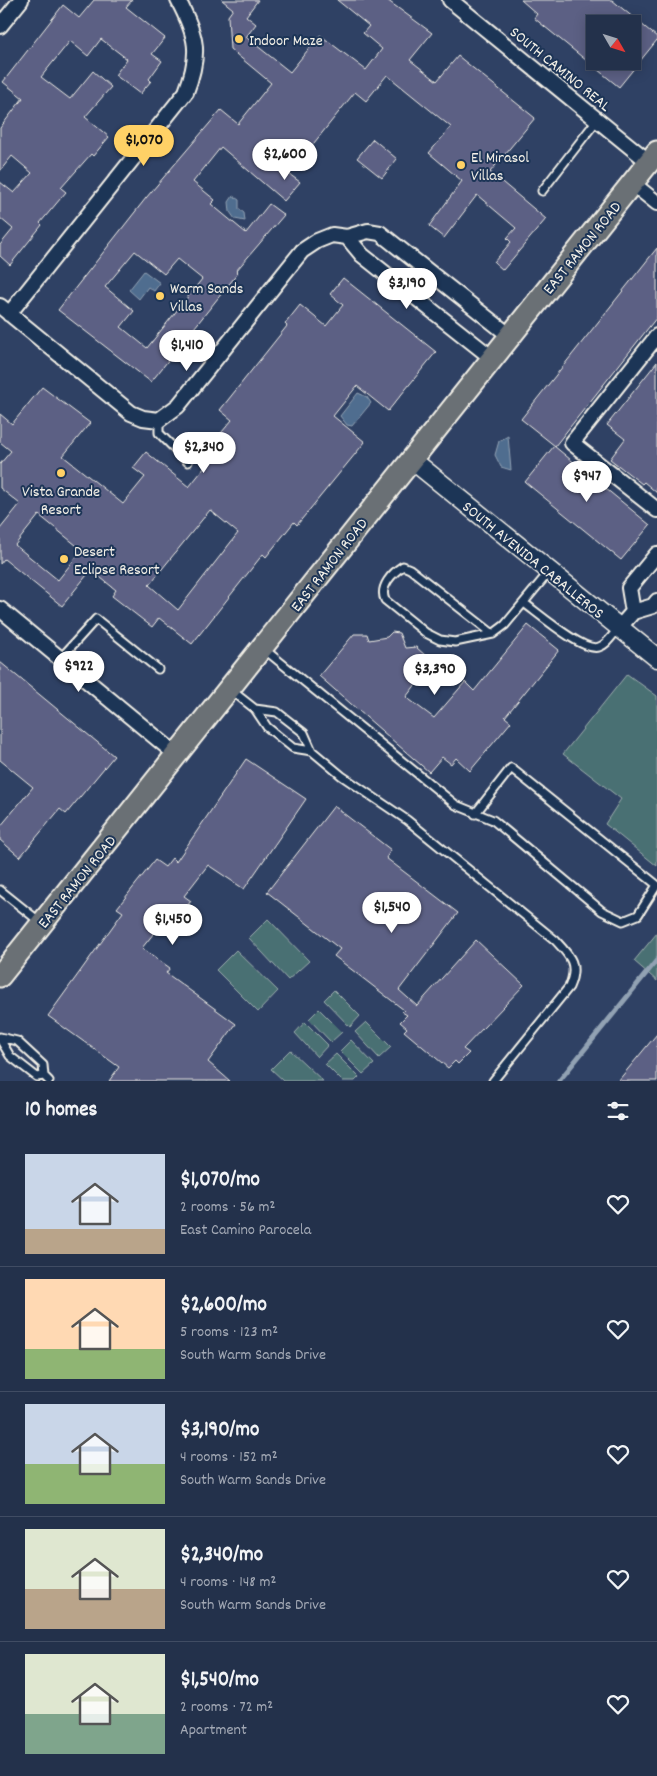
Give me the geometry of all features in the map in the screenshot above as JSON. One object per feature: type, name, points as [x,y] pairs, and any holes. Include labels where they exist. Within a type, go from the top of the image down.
[{"type":"main road","name":"EAST RAMON ROAD","points":[[0,976],[653,157]]},
{"type":"street","points":[[0,26],[21,0]]},
{"type":"street","points":[[178,0],[192,27],[195,48],[195,68],[186,92],[5,310],[132,413],[143,418],[159,420],[178,406],[302,251],[317,241],[332,235],[347,237],[368,231],[380,233],[510,336]]},
{"type":"street","name":"SOUTH CAMINO REAL","points":[[450,0],[597,120],[653,157]]},
{"type":"street","points":[[632,183],[657,203]]},
{"type":"street","points":[[347,237],[362,255],[492,358]]},
{"type":"street","points":[[657,336],[572,443],[657,510]]},
{"type":"street","name":"SOUTH AVENIDA CABALLEROS","points":[[411,459],[657,658]]},
{"type":"street","points":[[633,612],[630,588],[657,554]]},
{"type":"street","points":[[619,628],[633,612],[653,606],[657,601]]},
{"type":"street","points":[[0,609],[177,756]]},
{"type":"lane","points":[[542,191],[597,120]]},
{"type":"lane","points":[[159,420],[159,433],[188,462]]},
{"type":"lane","points":[[493,634],[410,568],[403,566],[398,569],[383,587],[382,594],[392,605],[426,633],[440,640],[455,642],[493,634],[505,625],[550,571]]},
{"type":"lane","points":[[524,603],[585,646],[598,648],[604,645],[619,628]]},
{"type":"lane","points":[[60,658],[96,619],[158,669]]},
{"type":"lane","points":[[262,648],[456,805],[475,814],[493,820],[602,911],[623,921],[638,915],[657,885],[511,768],[475,814]]},
{"type":"lane","points":[[229,689],[254,709],[268,727],[294,748],[312,750]]},
{"type":"lane","points":[[254,709],[276,712],[304,733],[312,750],[342,776],[407,820],[554,940],[573,962],[575,975],[569,987],[493,1081]]},
{"type":"lane","points":[[0,890],[42,924]]},
{"type":"lane","points":[[0,1038],[17,1041],[43,1065],[46,1079],[37,1077],[10,1056],[0,1038]]},
{"type":"green space","points":[[627,674],[657,696],[657,866],[605,824],[621,799],[563,754]]},
{"type":"green space","points":[[268,919],[309,961],[288,980],[249,938]]},
{"type":"green space","points":[[657,933],[657,981],[634,961]]},
{"type":"green space","points":[[236,950],[278,991],[258,1012],[216,970]]},
{"type":"green space","points":[[334,990],[360,1016],[350,1027],[324,1000]]},
{"type":"green space","points":[[319,1009],[342,1032],[331,1042],[309,1019]]},
{"type":"green space","points":[[305,1022],[328,1045],[317,1057],[295,1033]]},
{"type":"green space","points":[[366,1022],[391,1047],[379,1058],[355,1032]]},
{"type":"green space","points":[[351,1040],[374,1064],[363,1074],[340,1051]]},
{"type":"green space","points":[[290,1050],[323,1081],[284,1081],[271,1069]]},
{"type":"green space","points":[[336,1054],[359,1077],[355,1081],[342,1081],[325,1064]]},
{"type":"water","points":[[233,196],[239,200],[239,209],[244,213],[245,221],[235,219],[230,212],[229,202]]},
{"type":"water","points":[[144,271],[160,283],[154,291],[148,287],[139,299],[129,290]]},
{"type":"water","points":[[358,393],[367,397],[371,403],[352,426],[347,425],[340,416]]},
{"type":"water","points":[[508,436],[511,470],[501,467],[495,455],[499,441]]},
{"type":"building","points":[[94,0],[132,0],[126,7],[165,38],[152,54],[162,61],[149,79],[151,81],[140,94],[115,75],[127,59],[101,39],[88,56],[70,41],[41,77],[70,99],[93,71],[111,87],[85,117],[109,137],[61,188],[66,192],[40,223],[42,225],[10,265],[0,256],[0,245],[13,229],[0,218],[0,182],[14,193],[32,173],[12,156],[0,171],[0,128],[23,98],[3,82],[63,5],[79,18]]},
{"type":"building","points":[[222,0],[258,0],[246,16],[256,24],[246,37],[290,72],[320,35],[366,70],[382,49],[363,33],[369,26],[337,0],[387,0],[432,33],[410,60],[437,81],[458,56],[535,118],[490,172],[546,219],[503,270],[494,262],[511,242],[507,238],[516,228],[477,195],[444,238],[429,226],[462,181],[429,153],[451,127],[387,75],[366,101],[355,92],[289,174],[300,182],[284,201],[221,147],[193,182],[215,200],[211,204],[246,233],[269,204],[284,215],[236,271],[238,273],[151,382],[58,310],[146,198],[221,110],[238,124],[271,83],[230,49],[228,16],[233,9]],"holes":[[[135,251],[164,274],[177,259],[202,279],[147,348],[121,327],[134,311],[105,287]]]},
{"type":"building","points":[[521,0],[612,0],[630,15],[586,15],[586,60],[534,18],[537,14]]},
{"type":"building","points":[[641,24],[657,37],[657,40],[641,60]]},
{"type":"building","points":[[598,70],[633,70],[619,87]]},
{"type":"building","points":[[373,139],[397,159],[382,178],[357,158]]},
{"type":"building","points":[[657,248],[657,317],[555,446],[521,419]]},
{"type":"building","points":[[343,278],[436,352],[388,411],[357,386],[333,416],[365,442],[297,525],[294,522],[266,557],[263,554],[192,644],[159,618],[152,627],[112,596],[116,590],[91,570],[62,606],[4,559],[0,564],[0,529],[20,504],[0,488],[0,464],[11,451],[0,442],[0,414],[12,424],[42,387],[90,423],[63,456],[123,504],[145,477],[133,468],[146,452],[189,487],[213,457],[206,451],[232,420],[220,410],[287,326],[285,324],[300,305],[326,326],[343,305],[330,294]],"holes":[[[210,510],[238,533],[178,610],[149,585]],[[39,515],[82,550],[58,580],[15,545]]]},
{"type":"building","points":[[657,362],[657,493],[610,459],[625,439],[607,425]]},
{"type":"building","points":[[554,446],[650,525],[621,560],[525,482]]},
{"type":"building","points":[[528,625],[559,650],[505,717],[511,722],[470,771],[456,758],[451,764],[442,757],[429,772],[319,676],[354,634],[367,634],[369,640],[387,637],[392,632],[399,633],[405,648],[416,647],[427,657],[428,669],[406,697],[434,718],[465,682],[474,691]]},
{"type":"building","points":[[0,662],[114,756],[66,814],[60,809],[20,857],[0,840],[0,827],[33,787],[0,760]]},
{"type":"building","points":[[246,759],[306,799],[244,889],[208,865],[184,896],[191,901],[173,924],[166,918],[142,948],[170,968],[166,973],[236,1024],[208,1062],[230,1081],[109,1081],[119,1067],[48,1016],[123,912],[117,908],[155,860],[165,867],[172,858],[176,862]]},
{"type":"building","points":[[334,806],[391,850],[386,858],[458,913],[399,990],[417,1006],[476,940],[524,985],[463,1049],[469,1053],[458,1064],[455,1061],[448,1068],[404,1031],[407,1028],[400,1022],[407,1015],[402,1012],[404,1010],[334,956],[340,949],[267,892]]},
{"type":"building","points":[[657,1034],[657,1081],[618,1081]]},
{"type":"waterway","points":[[559,1081],[657,960]]},
{"type":"place","name":"Indoor Maze","points":[[239,39]]},
{"type":"place","name":"El Mirasol Villas","points":[[461,165]]},
{"type":"place","name":"Warm Sands Villas","points":[[160,296]]},
{"type":"place","name":"Vista Grande Resort","points":[[61,473]]},
{"type":"place","name":"Desert Eclipse Resort","points":[[64,559]]}]
